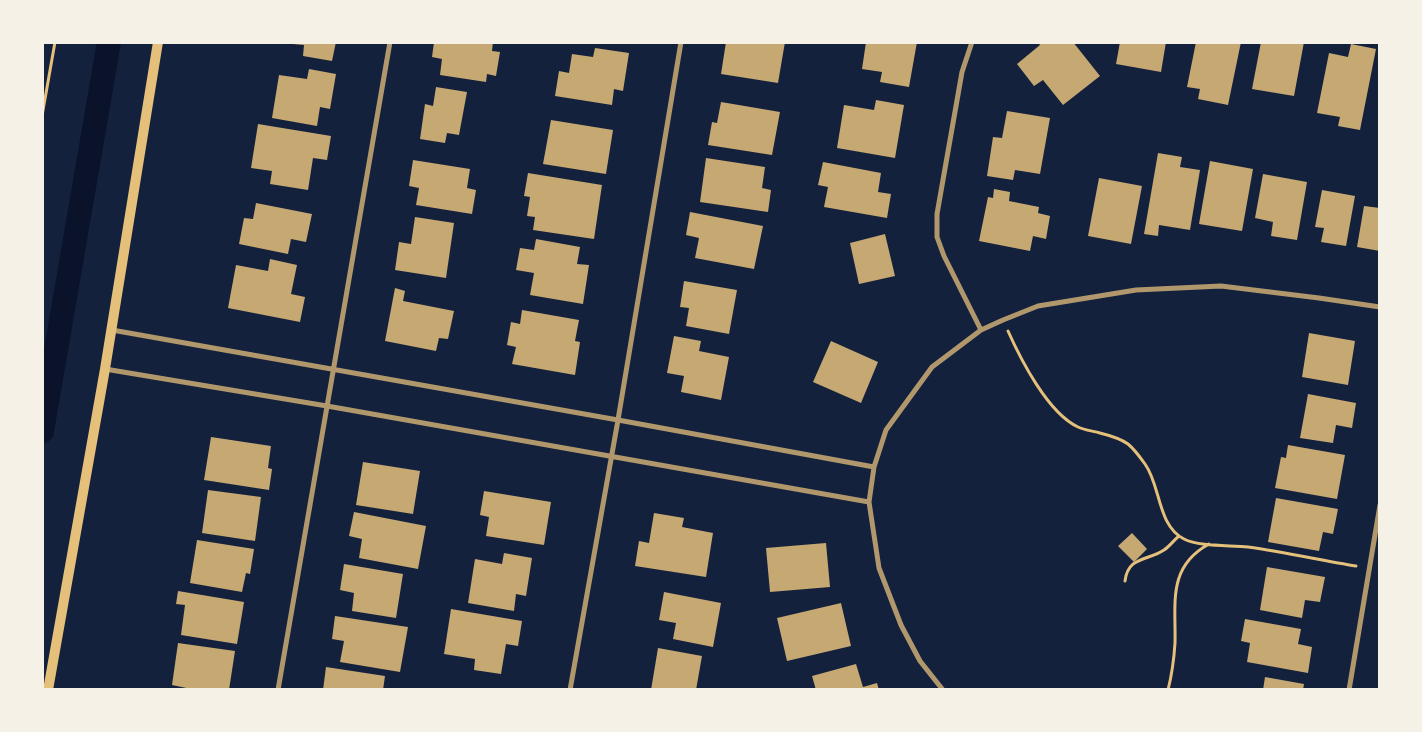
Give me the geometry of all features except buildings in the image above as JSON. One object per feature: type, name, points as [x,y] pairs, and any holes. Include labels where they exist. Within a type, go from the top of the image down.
[{"type":"main road","points":[[48,690],[105,368],[158,42]]},
{"type":"street","points":[[278,690],[390,42]]},
{"type":"street","points":[[570,690],[612,456],[681,42]]},
{"type":"street","points":[[972,42],[962,72],[937,214],[938,237],[944,256],[981,330]]},
{"type":"street","points":[[943,690],[920,660],[901,625],[879,568],[869,502],[874,467],[886,430],[932,367],[981,330],[1038,306],[1136,290],[1221,286],[1380,307]]},
{"type":"street","points":[[111,330],[874,467]]},
{"type":"street","points":[[105,368],[869,502]]},
{"type":"street","points":[[1349,690],[1380,505]]},
{"type":"path","points":[[42,116],[55,42]]},
{"type":"path","points":[[1003,320],[1019,356],[1033,379],[1060,415],[1078,428],[1104,434],[1128,444],[1138,454],[1147,466],[1162,510],[1179,536],[1186,540],[1209,544],[1247,547],[1369,568]]},
{"type":"path","points":[[1125,581],[1126,574],[1138,560],[1164,550],[1179,536]]},
{"type":"path","points":[[1168,690],[1174,660],[1175,600],[1179,576],[1194,553],[1209,544]]},
{"type":"waterway","points":[[42,431],[109,42]]}]
